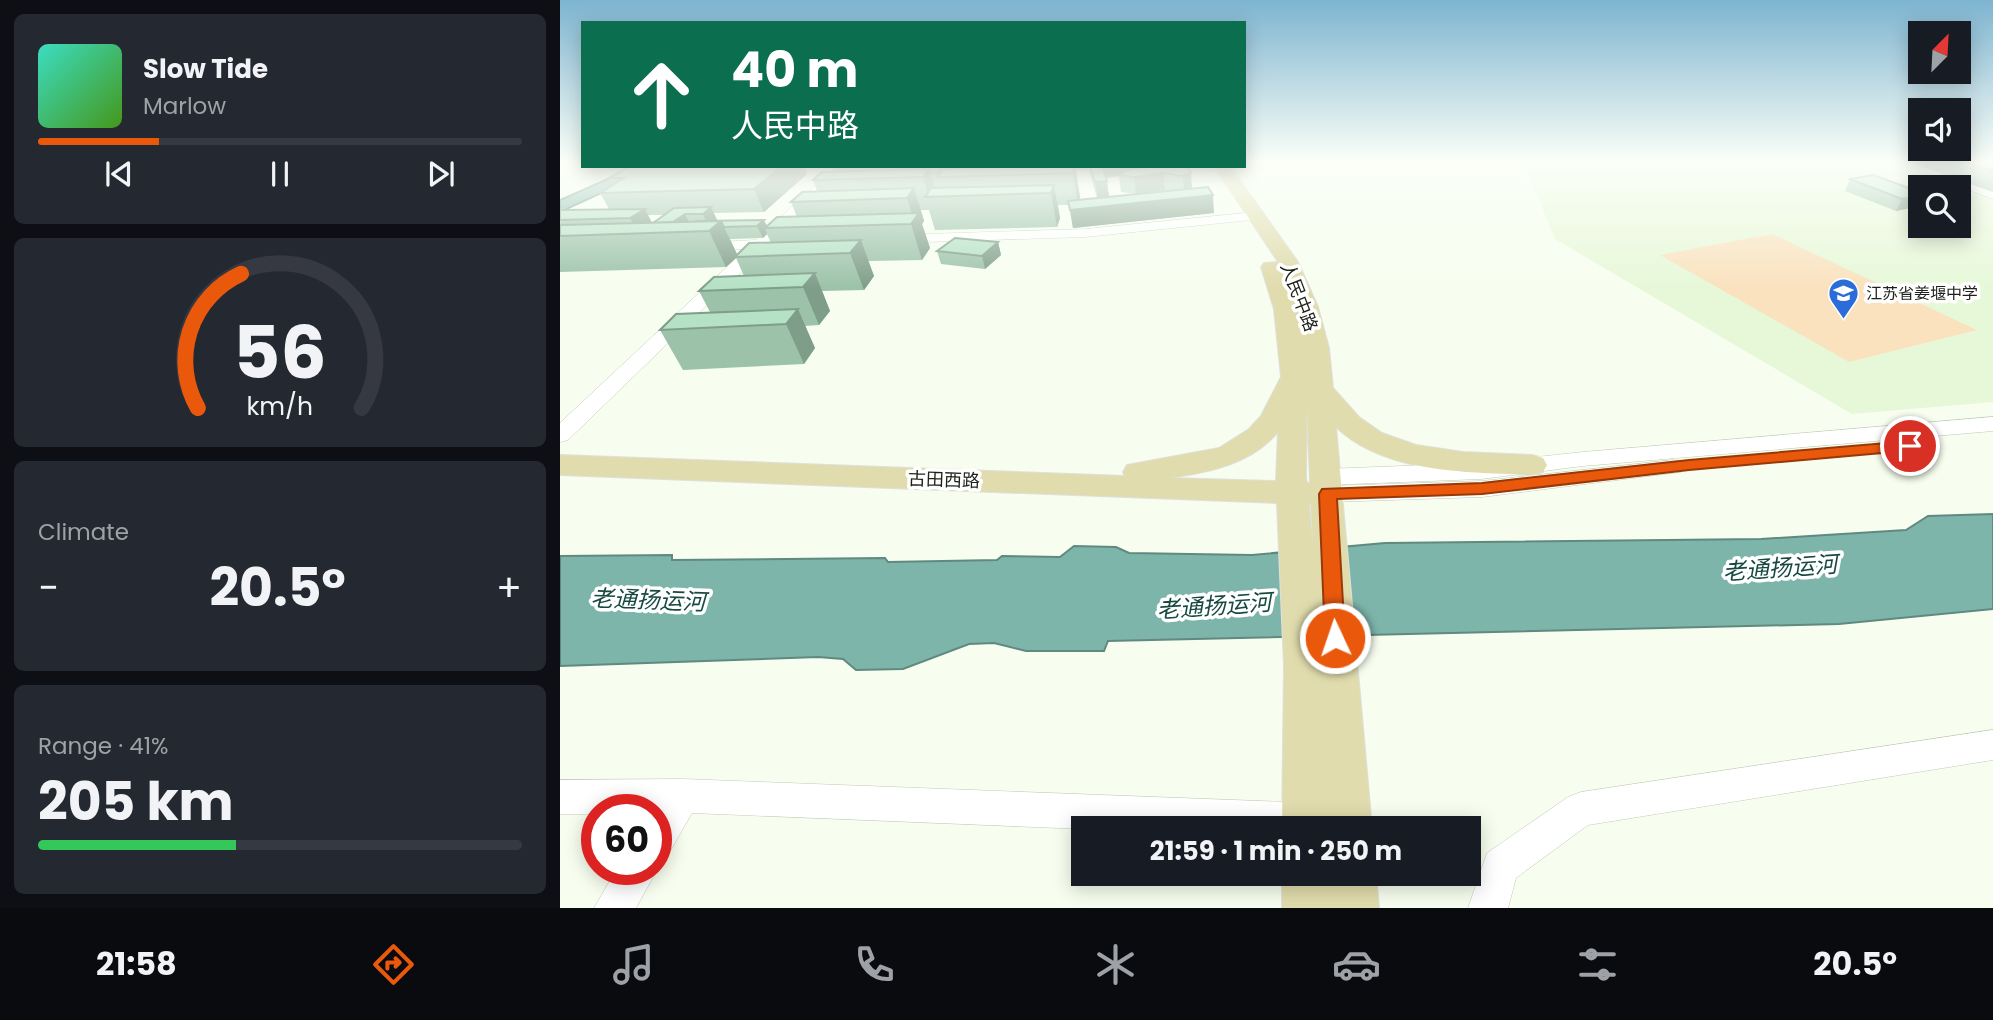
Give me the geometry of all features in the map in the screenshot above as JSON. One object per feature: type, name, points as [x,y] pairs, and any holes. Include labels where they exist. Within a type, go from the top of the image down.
[{"type":"main road","name":"人民中路","points":[[1240,203],[1249,217],[1272,268],[1307,384],[1327,485]]},
{"type":"main road","name":"人民中路","points":[[1307,384],[1302,508],[1320,666],[1327,816]]},
{"type":"main road","points":[[1138,472],[1226,458],[1255,442],[1307,384],[1353,427],[1388,446],[1452,460],[1532,465]]},
{"type":"main road","name":"古田西路","points":[[560,448],[1138,472],[1302,508]]},
{"type":"main road","name":"古田西路","points":[[560,465],[1302,508],[1327,485]]},
{"type":"main road","points":[[1307,886],[1308,908]]},
{"type":"main road","points":[[1351,886],[1353,908]]},
{"type":"street","points":[[560,435],[805,203]]},
{"type":"street","points":[[876,240],[1085,233],[1249,217]]},
{"type":"street","points":[[682,247],[792,243]]},
{"type":"street","points":[[1327,485],[1993,424]]},
{"type":"street","points":[[1327,485],[1482,489],[1689,465],[1993,439]]},
{"type":"street","points":[[1488,908],[1500,866],[1581,809],[1993,745]]},
{"type":"street","points":[[560,797],[683,796],[1160,816]]},
{"type":"street","points":[[672,814],[683,796]]},
{"type":"street","points":[[614,908],[629,885]]},
{"type":"shaded area","name":"江苏省姜堰中学","points":[[1540,203],[1908,203],[1908,238],[1971,238],[1971,203],[1993,203],[1993,402],[1852,414],[1555,239]]},
{"type":"shaded area","points":[[1772,234],[1977,330],[1849,362],[1660,255]]},
{"type":"water","points":[[560,203],[579,203],[560,212]]},
{"type":"water","name":"老通扬运河","points":[[1993,514],[1993,609],[1839,624],[1108,641],[1104,651],[1026,651],[994,643],[969,644],[903,669],[856,670],[843,659],[818,657],[560,666],[560,556],[672,555],[672,560],[885,558],[888,562],[997,560],[1002,556],[1060,557],[1074,546],[1116,547],[1129,553],[1252,555],[1385,543],[1761,539],[1906,530],[1928,516]]},
{"type":"building","points":[[1069,203],[1133,203],[1070,210]]},
{"type":"building","points":[[711,207],[703,214],[685,214],[673,222],[653,223],[674,208]]},
{"type":"building","points":[[645,209],[630,218],[560,220],[560,210]]},
{"type":"building","points":[[919,213],[911,224],[765,228],[777,217]]},
{"type":"building","points":[[764,220],[757,226],[724,227],[721,221],[696,221]]},
{"type":"building","points":[[721,221],[709,231],[560,236],[560,225]]},
{"type":"building","points":[[955,238],[998,242],[982,256],[937,251]]},
{"type":"building","points":[[861,240],[850,253],[735,257],[749,243]]},
{"type":"building","points":[[815,273],[803,287],[699,291],[714,277]]},
{"type":"building","points":[[798,309],[786,324],[660,330],[676,314]]},
{"type":"place","name":"江苏省姜堰中学","points":[[1843,320]]},
{"type":"route","points":[[1335,638],[1328,494],[1482,489],[1689,465],[1910,446]]}]
